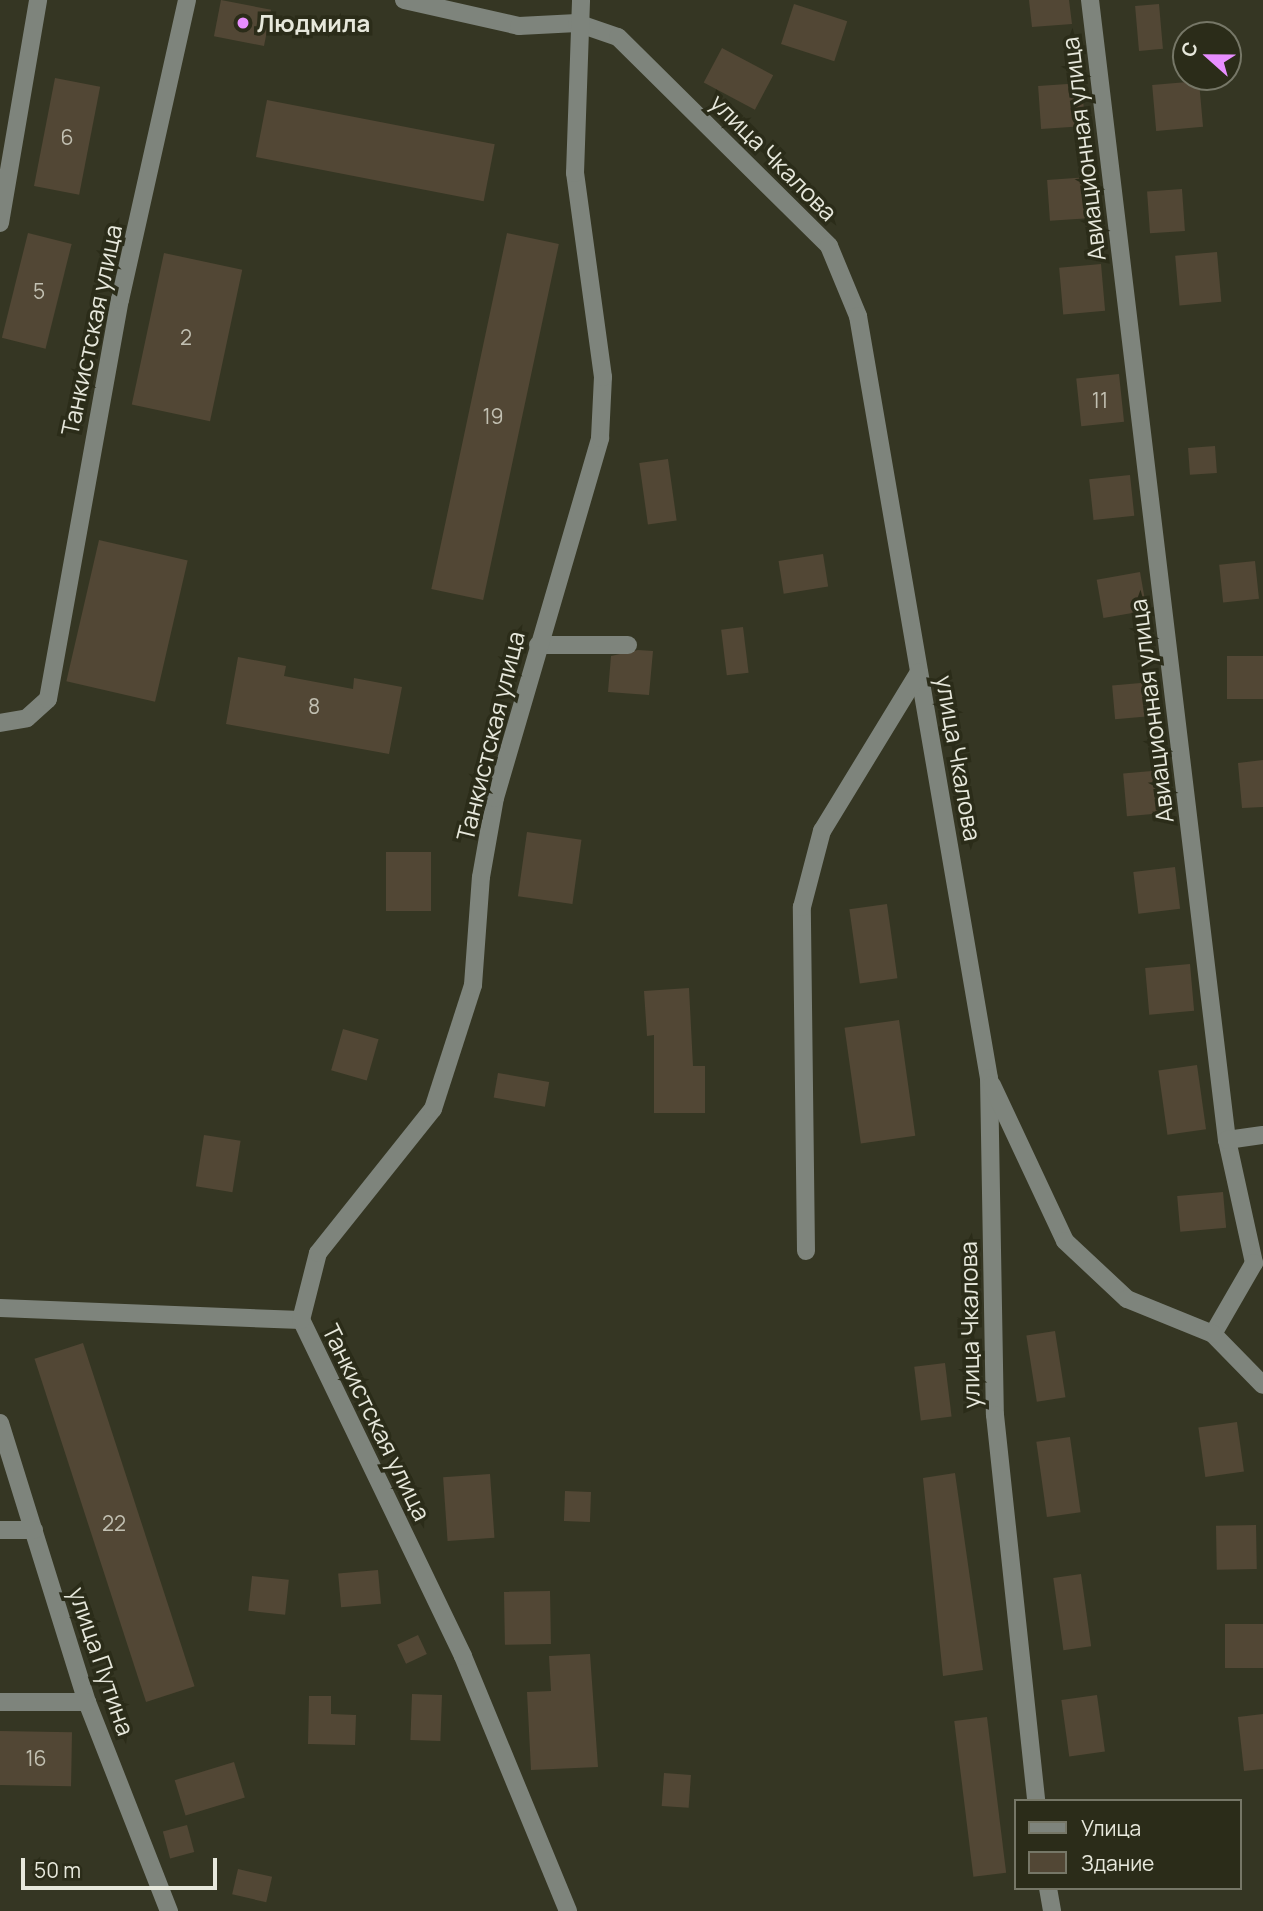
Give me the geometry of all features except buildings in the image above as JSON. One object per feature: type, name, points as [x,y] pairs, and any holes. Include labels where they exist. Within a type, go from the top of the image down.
[{"type":"street","points":[[0,223],[38,0]]},
{"type":"street","name":"Танкистская улица","points":[[0,723],[27,718],[48,699],[120,300],[187,0]]},
{"type":"street","name":"улица Чкалова","points":[[404,0],[519,26],[577,23],[618,37],[828,246],[858,316],[989,1078],[995,1415],[1036,1799]]},
{"type":"street","name":"Танкистская улица","points":[[568,1911],[463,1656],[301,1320],[318,1252],[433,1109],[473,985],[481,877],[495,798],[600,438],[603,377],[575,173],[577,23],[581,0]]},
{"type":"street","name":"Авиационная улица","points":[[1090,0],[1227,1140],[1254,1263],[1213,1334]]},
{"type":"street","points":[[538,645],[628,645]]},
{"type":"street","points":[[806,1251],[802,907],[822,831],[919,671]]},
{"type":"street","points":[[989,1078],[1065,1241],[1128,1299],[1213,1334],[1263,1385]]},
{"type":"street","points":[[1227,1140],[1263,1135]]},
{"type":"street","points":[[0,1308],[301,1320]]},
{"type":"street","name":"улица Путина","points":[[0,1423],[87,1702],[169,1911]]},
{"type":"street","points":[[0,1530],[34,1530]]},
{"type":"street","points":[[0,1702],[87,1702]]},
{"type":"street","points":[[1048,1890],[1052,1911]]},
{"type":"place","name":"Людмила","points":[[243,23]]}]
